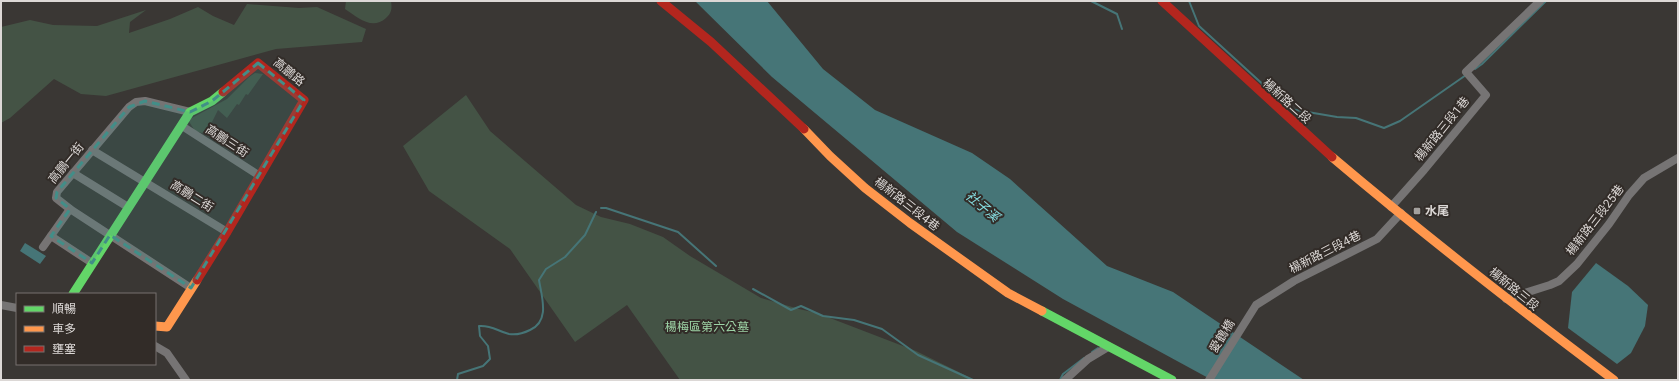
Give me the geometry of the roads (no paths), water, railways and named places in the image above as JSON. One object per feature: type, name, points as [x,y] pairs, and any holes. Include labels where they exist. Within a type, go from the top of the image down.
[{"type":"street","name":"楊新路三段4巷","points":[[661,1],[711,42],[865,188],[910,223],[1008,293],[1172,380]]},
{"type":"street","name":"楊新路二段","points":[[1162,1],[1293,123],[1401,214]]},
{"type":"street","name":"楊新路三段1巷","points":[[1391,207],[1424,170],[1486,95],[1468,74],[1540,1]]},
{"type":"street","name":"高鵬路","points":[[156,326],[167,326],[227,232],[304,100],[258,63],[212,101],[190,112]]},
{"type":"street","name":"高鵬一街","points":[[190,112],[145,101],[136,102],[129,107],[92,150],[57,192],[56,198],[70,209],[191,288]]},
{"type":"street","points":[[74,293],[190,112]]},
{"type":"street","name":"高鵬三街","points":[[182,126],[260,176]]},
{"type":"street","name":"高鵬二街","points":[[92,150],[227,232]]},
{"type":"street","name":"楊新路三段25巷","points":[[1506,299],[1550,285],[1559,280],[1577,264],[1609,224],[1629,195],[1644,178],[1678,158]]},
{"type":"street","points":[[73,173],[128,207]]},
{"type":"street","points":[[43,247],[70,209]]},
{"type":"street","name":"楊新路三段4巷","points":[[1256,306],[1294,281],[1377,239],[1401,214]]},
{"type":"street","name":"楊新路三段","points":[[1401,214],[1529,317],[1614,380]]},
{"type":"street","points":[[51,236],[92,263]]},
{"type":"street","points":[[1,305],[16,308]]},
{"type":"street","name":"愛鶴橋","points":[[1209,380],[1256,306]]},
{"type":"street","points":[[156,347],[167,353],[186,380]]},
{"type":"street","points":[[1065,380],[1088,359],[1108,347]]},
{"type":"water","points":[[695,1],[767,1],[823,69],[875,110],[972,153],[1010,179],[1107,266],[1173,292],[1304,380],[1212,380],[1063,299],[957,232],[772,77]]},
{"type":"water","points":[[25,243],[46,256],[40,264],[20,251]]},
{"type":"water","points":[[1596,263],[1628,286],[1648,305],[1645,326],[1631,353],[1617,364],[1568,328],[1572,292]]},
{"type":"waterway","name":"社子溪","points":[[1091,1],[1117,14],[1122,29]]},
{"type":"waterway","points":[[1189,1],[1199,26],[1290,109],[1337,117],[1356,118],[1384,128],[1400,121],[1466,75]]},
{"type":"waterway","points":[[1475,69],[1482,64],[1546,1]]},
{"type":"waterway","points":[[601,208],[606,208],[678,232],[716,266]]},
{"type":"waterway","points":[[457,380],[458,374],[483,366],[490,359],[488,346],[480,336],[479,326],[491,327],[511,334],[525,332],[536,326],[540,321],[543,308],[539,280],[546,269],[565,257],[585,235],[596,212]]},
{"type":"waterway","points":[[753,289],[791,310],[801,306],[823,316],[854,320],[882,329],[918,355],[973,380]]},
{"type":"waterway","points":[[1092,352],[1098,348]]},
{"type":"waterway","points":[[1060,380],[1063,374],[1084,358]]},
{"type":"place","name":"水尾","points":[[1417,211]]},
{"type":"park label","name":"楊梅區第六公墓","points":[[707,327]]}]
